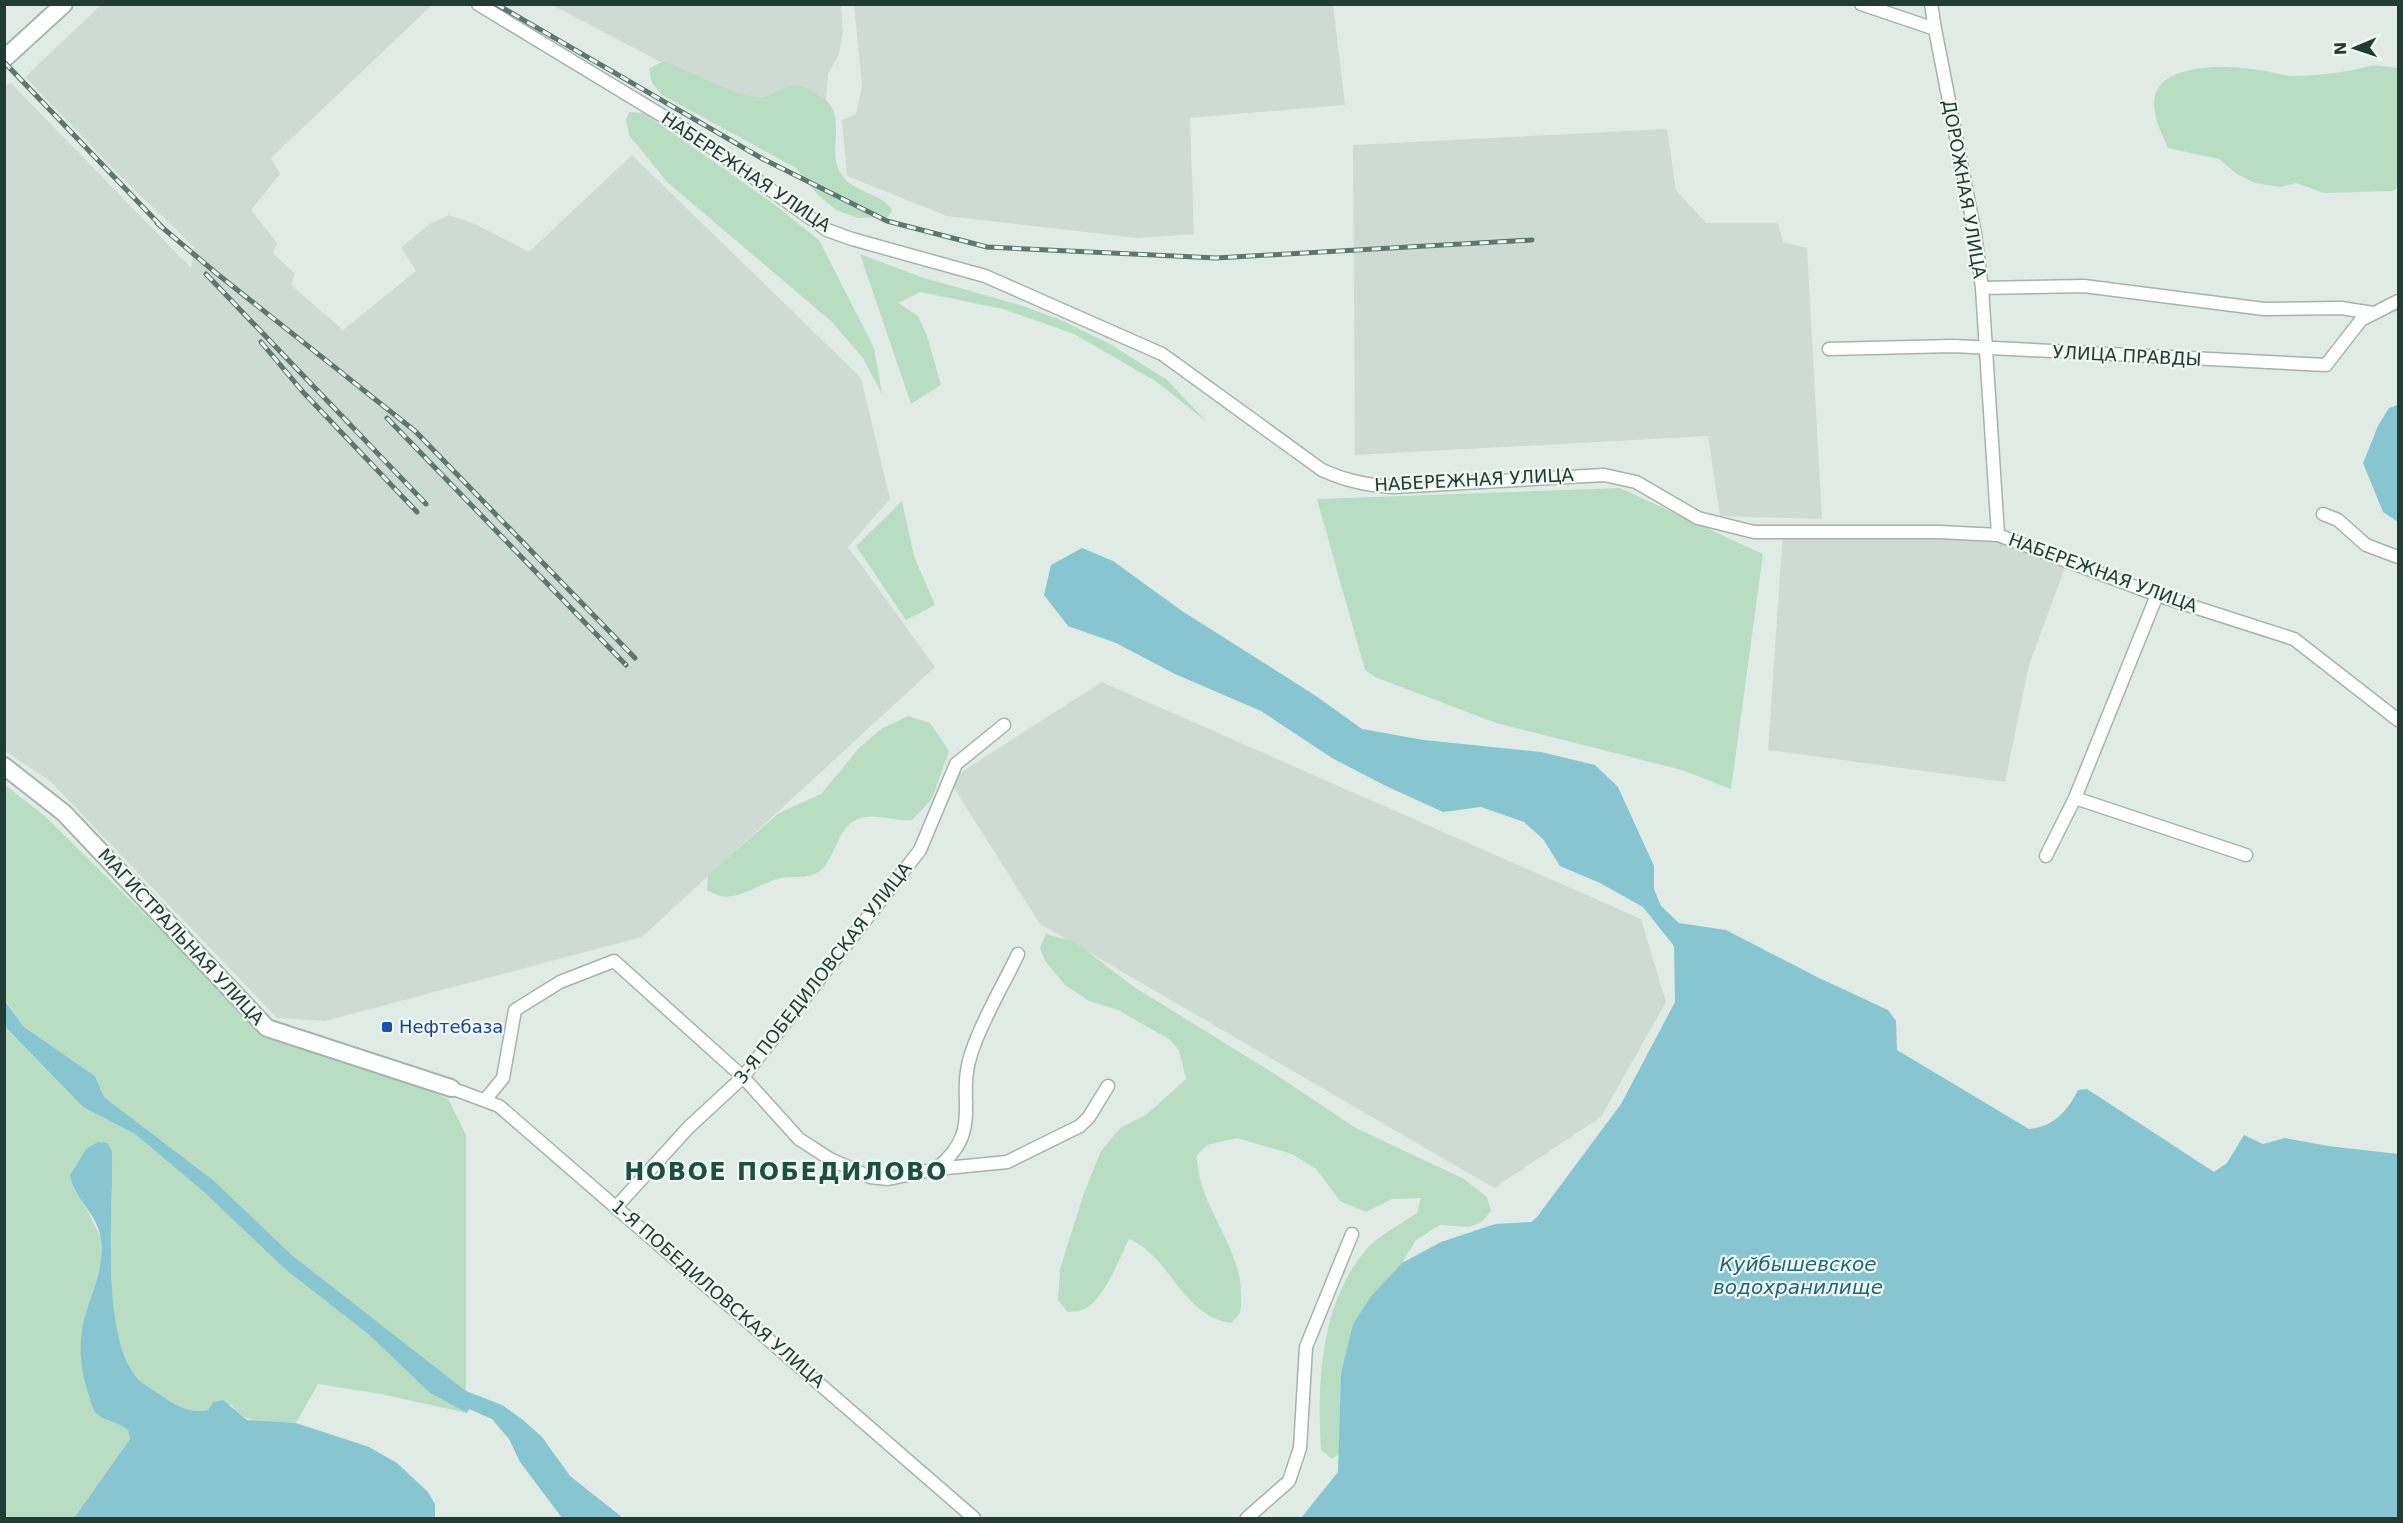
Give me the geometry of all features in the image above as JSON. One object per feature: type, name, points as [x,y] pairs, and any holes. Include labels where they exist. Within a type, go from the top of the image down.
[{"type":"street","points":[[4,59],[64,4]]},
{"type":"street","name":"НАБЕРЕЖНАЯ УЛИЦА","points":[[478,4],[691,133],[827,230],[985,276],[1162,354],[1322,470],[1345,480],[1393,487],[1604,475],[1636,482],[1698,518],[1754,532],[1940,532],[1998,535],[2157,595],[2294,639],[2398,720]]},
{"type":"street","points":[[1861,4],[1935,29]]},
{"type":"street","name":"ДОРОЖНАЯ УЛИЦА","points":[[1931,4],[1975,234],[1982,288],[1998,535]]},
{"type":"street","points":[[1982,288],[2084,286],[2264,309],[2341,308],[2373,313]]},
{"type":"street","name":"УЛИЦА ПРАВДЫ","points":[[1829,349],[1953,346],[1986,350],[2326,366],[2361,320],[2398,301]]},
{"type":"street","points":[[2323,514],[2338,520],[2366,545],[2398,557]]},
{"type":"street","points":[[2046,856],[2075,798],[2157,595]]},
{"type":"street","name":"3-Я ПОБЕДИЛОВСКАЯ УЛИЦА","points":[[617,1206],[689,1127],[743,1077],[920,850],[956,764],[1004,725]]},
{"type":"street","name":"МАГИСТРАЛЬНАЯ УЛИЦА","points":[[4,766],[64,813],[267,1028],[451,1088]]},
{"type":"street","points":[[2075,798],[2246,855]]},
{"type":"street","points":[[936,1169],[961,1145],[966,1130],[972,1051],[1018,954]]},
{"type":"street","points":[[484,1100],[503,1078],[515,1010],[560,982],[614,961],[743,1077],[782,1123],[799,1139],[830,1159],[879,1179],[936,1169],[992,1165],[1024,1154],[1080,1126],[1089,1118],[1108,1086]]},
{"type":"street","name":"1-Я ПОБЕДИЛОВСКАЯ УЛИЦА","points":[[451,1088],[499,1106],[974,1518]]},
{"type":"street","points":[[1247,1518],[1289,1480],[1300,1448],[1306,1347],[1352,1234]]},
{"type":"shaded area","points":[[101,5],[432,5],[271,158],[280,174],[251,210],[277,243],[273,253],[295,274],[291,285],[343,330],[416,271],[401,247],[430,224],[449,215],[477,225],[529,252],[632,155],[861,378],[890,499],[848,547],[935,667],[642,937],[325,1021],[277,1018],[50,781],[5,751],[4,87],[11,83],[191,268],[194,247],[118,174],[25,77]]},
{"type":"shaded area","points":[[552,5],[841,5],[843,31],[839,54],[828,74],[824,124],[754,111]]},
{"type":"shaded area","points":[[854,5],[1333,5],[1345,105],[1190,118],[1194,234],[1137,238],[947,216],[847,176],[842,120],[856,114],[862,85]]},
{"type":"shaded area","points":[[1667,129],[1676,190],[1706,223],[1778,223],[1783,242],[1807,248],[1822,519],[1720,516],[1708,436],[1355,455],[1353,145]]},
{"type":"shaded area","points":[[1783,531],[2012,535],[2070,554],[2029,665],[2005,782],[1768,750]]},
{"type":"shaded area","points":[[1102,682],[1641,919],[1666,1002],[1601,1117],[1494,1188],[1040,924],[949,780]]},
{"type":"green space","points":[[667,62],[745,95],[765,96],[792,86],[812,90],[828,102],[834,114],[836,158],[841,174],[852,185],[887,204],[892,210],[888,217],[858,218],[836,210],[818,195],[796,168],[662,95],[652,83],[649,69],[659,63]]},
{"type":"green space","points":[[2374,65],[2398,68],[2398,187],[2393,191],[2324,193],[2296,183],[2280,187],[2255,183],[2237,174],[2219,159],[2168,148],[2155,115],[2154,104],[2157,91],[2165,81],[2177,74],[2192,70],[2224,67],[2303,76],[2354,70]]},
{"type":"green space","points":[[629,112],[644,113],[771,202],[819,240],[874,348],[882,394],[863,358],[831,321],[667,182],[629,135],[626,120]]},
{"type":"green space","points":[[860,254],[921,277],[1023,306],[1063,321],[1110,344],[1166,379],[1207,422],[1157,382],[1074,334],[1003,309],[920,292],[898,303],[918,316],[927,336],[941,385],[911,404]]},
{"type":"green space","points":[[1620,488],[1763,554],[1731,789],[1682,770],[1496,723],[1375,677],[1365,670],[1317,499]]},
{"type":"green space","points":[[902,501],[914,556],[935,605],[906,620],[856,546]]},
{"type":"green space","points":[[908,716],[930,723],[949,751],[932,799],[912,820],[871,816],[852,822],[846,827],[824,867],[814,874],[781,878],[733,896],[719,896],[707,890],[708,875],[779,813],[821,794],[859,748],[881,729]]},
{"type":"green space","points":[[4,784],[46,817],[265,1033],[409,1081],[448,1099],[466,1135],[466,1391],[293,1256],[213,1180],[104,1097],[95,1076],[24,1027],[5,1000]]},
{"type":"green space","points":[[1046,934],[1075,942],[1134,987],[1275,1074],[1354,1127],[1464,1179],[1487,1197],[1491,1211],[1482,1222],[1469,1227],[1440,1225],[1416,1240],[1402,1263],[1372,1295],[1341,1374],[1340,1453],[1332,1459],[1321,1450],[1320,1425],[1321,1372],[1330,1320],[1350,1272],[1365,1251],[1383,1235],[1417,1213],[1421,1198],[1392,1199],[1366,1212],[1340,1201],[1316,1169],[1292,1154],[1237,1138],[1207,1145],[1197,1155],[1199,1174],[1211,1209],[1235,1261],[1240,1279],[1240,1311],[1237,1316],[1231,1323],[1214,1318],[1200,1309],[1155,1258],[1143,1247],[1129,1239],[1110,1279],[1097,1298],[1090,1306],[1082,1310],[1068,1312],[1058,1300],[1060,1269],[1084,1193],[1101,1151],[1120,1128],[1146,1115],[1186,1079],[1179,1050],[1169,1039],[1118,1010],[1089,1001],[1065,985],[1045,961],[1040,948]]},
{"type":"green space","points":[[4,1027],[83,1107],[135,1134],[204,1192],[286,1270],[367,1333],[430,1393],[467,1413],[381,1394],[318,1384],[296,1423],[268,1423],[245,1417],[231,1405],[213,1402],[208,1410],[190,1410],[173,1403],[147,1387],[139,1380],[126,1361],[118,1335],[113,1305],[112,1151],[86,1149],[70,1175],[101,1238],[102,1265],[91,1300],[106,1420],[120,1423],[128,1430],[130,1439],[74,1518],[5,1518]]},
{"type":"water","points":[[2398,405],[2398,522],[2383,512],[2363,463],[2378,426],[2389,408]]},
{"type":"water","name":"Куйбышевское водохранилище","points":[[1082,548],[1113,561],[1182,611],[1316,696],[1362,729],[1424,740],[1541,752],[1595,765],[1618,787],[1654,866],[1654,889],[1661,906],[1679,923],[1726,930],[1817,977],[1888,1010],[1896,1021],[1897,1050],[2029,1129],[2038,1128],[2059,1117],[2070,1105],[2078,1090],[2087,1089],[2214,1172],[2227,1163],[2244,1135],[2263,1144],[2285,1138],[2328,1146],[2398,1154],[2398,1518],[1301,1518],[1338,1472],[1341,1374],[1353,1324],[1372,1295],[1402,1263],[1441,1242],[1495,1224],[1531,1222],[1537,1217],[1621,1104],[1675,1002],[1674,946],[1643,907],[1600,883],[1560,866],[1543,839],[1524,822],[1481,807],[1443,812],[1332,758],[1261,711],[1175,674],[1116,643],[1068,626],[1044,595],[1051,565]]},
{"type":"water","points":[[4,1000],[24,1027],[95,1076],[104,1097],[213,1180],[293,1256],[466,1391],[502,1405],[523,1420],[542,1437],[570,1476],[623,1518],[562,1518],[520,1462],[509,1439],[492,1419],[469,1409],[467,1413],[430,1393],[367,1333],[286,1270],[204,1192],[135,1134],[83,1107],[5,1027]]},
{"type":"water","points":[[98,1142],[107,1143],[112,1151],[111,1272],[118,1335],[126,1361],[139,1380],[173,1403],[190,1410],[208,1410],[213,1402],[223,1400],[247,1420],[296,1423],[369,1447],[397,1463],[428,1492],[435,1504],[435,1518],[74,1518],[130,1439],[128,1430],[103,1418],[95,1411],[91,1404],[81,1361],[82,1329],[102,1252],[96,1223],[76,1192],[70,1175],[86,1149]]},
{"type":"railway","points":[[496,4],[763,159],[887,221],[987,247],[1216,258],[1532,240]]},
{"type":"railway","points":[[4,62],[163,228]]},
{"type":"railway","points":[[157,223],[216,273],[415,431],[635,658]]},
{"type":"railway","points":[[206,274],[426,504]]},
{"type":"railway","points":[[261,342],[303,392],[417,512]]},
{"type":"railway","points":[[387,418],[626,665]]},
{"type":"place","name":"Нефтебаза","points":[[387,1027]]},
{"type":"district","name":"НОВОЕ ПОБЕДИЛОВО","points":[[786,1172]]}]
